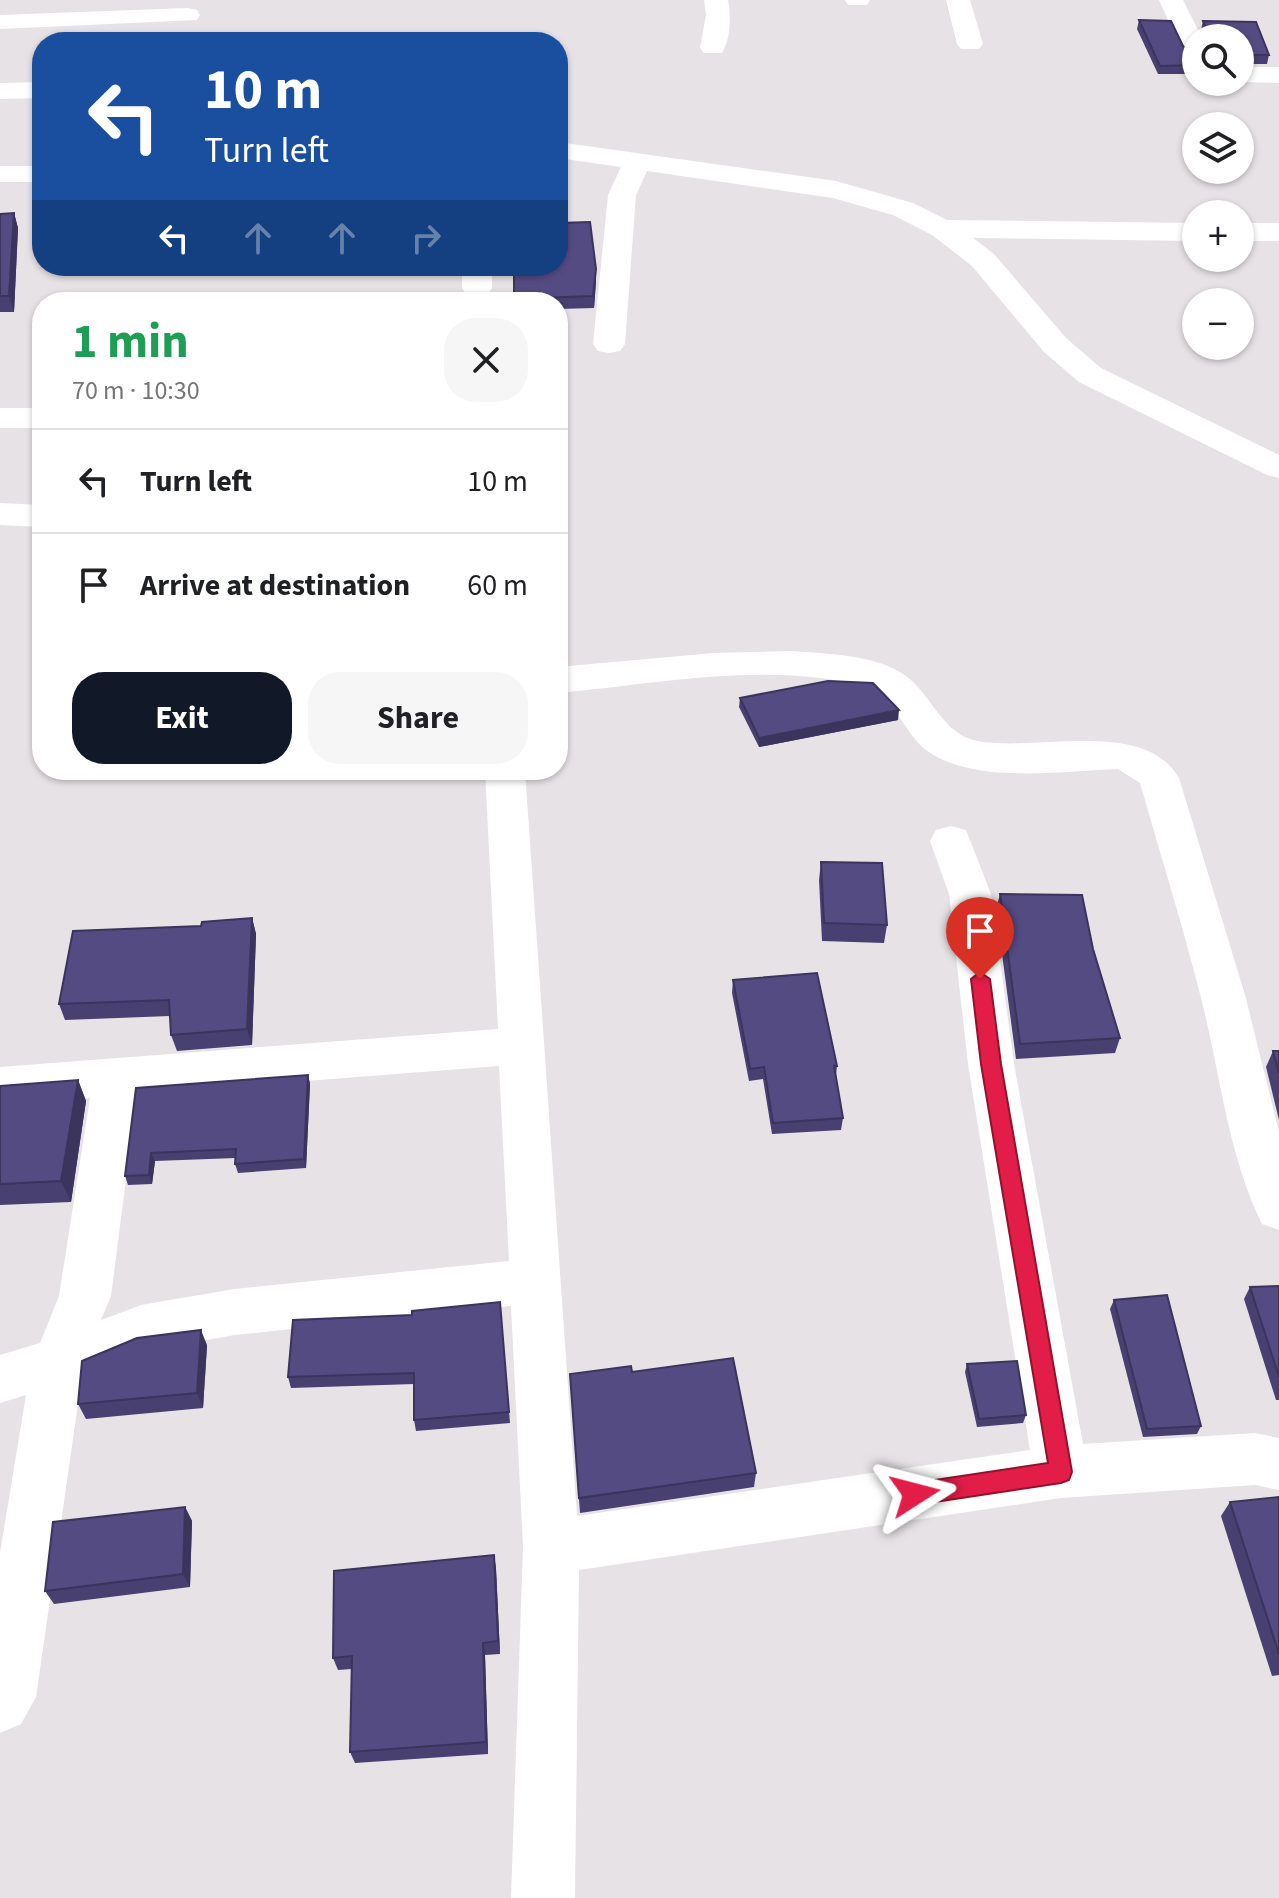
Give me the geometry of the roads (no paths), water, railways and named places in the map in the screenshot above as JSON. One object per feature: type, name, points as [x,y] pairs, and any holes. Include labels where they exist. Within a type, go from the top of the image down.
[{"type":"street","points":[[713,48],[718,15],[716,0]]},
{"type":"street","points":[[958,0],[970,44]]},
{"type":"street","points":[[1171,0],[1182,24]]},
{"type":"street","points":[[0,22],[189,8],[182,32]]},
{"type":"street","points":[[1254,75],[1279,75]]},
{"type":"street","points":[[0,91],[32,90]]},
{"type":"street","points":[[568,153],[631,173],[836,190],[903,209],[942,229],[983,260],[1055,345],[1090,375],[1279,468]]},
{"type":"street","points":[[609,344],[616,236],[631,173]]},
{"type":"street","points":[[0,174],[32,174]]},
{"type":"street","points":[[942,229],[1182,232]]},
{"type":"street","points":[[1254,232],[1279,232]]},
{"type":"street","points":[[0,418],[32,418]]},
{"type":"street","points":[[0,514],[32,516]]},
{"type":"street","points":[[568,679],[767,664],[803,664],[870,674],[889,681],[939,740],[963,753],[987,758],[1118,755],[1137,759],[1151,768],[1159,778],[1219,979],[1255,1132],[1279,1209]]},
{"type":"street","points":[[506,780],[551,1547],[543,1898]]},
{"type":"street","points":[[951,841],[970,894],[991,1064],[1061,1472]]},
{"type":"street","points":[[0,1086],[519,1046]]},
{"type":"street","points":[[0,1703],[6,1697],[58,1361],[85,1296],[116,1078]]},
{"type":"street","points":[[0,1379],[58,1361],[141,1328],[204,1317],[534,1281]]},
{"type":"street","points":[[551,1547],[1061,1472],[1255,1459],[1279,1464]]}]
